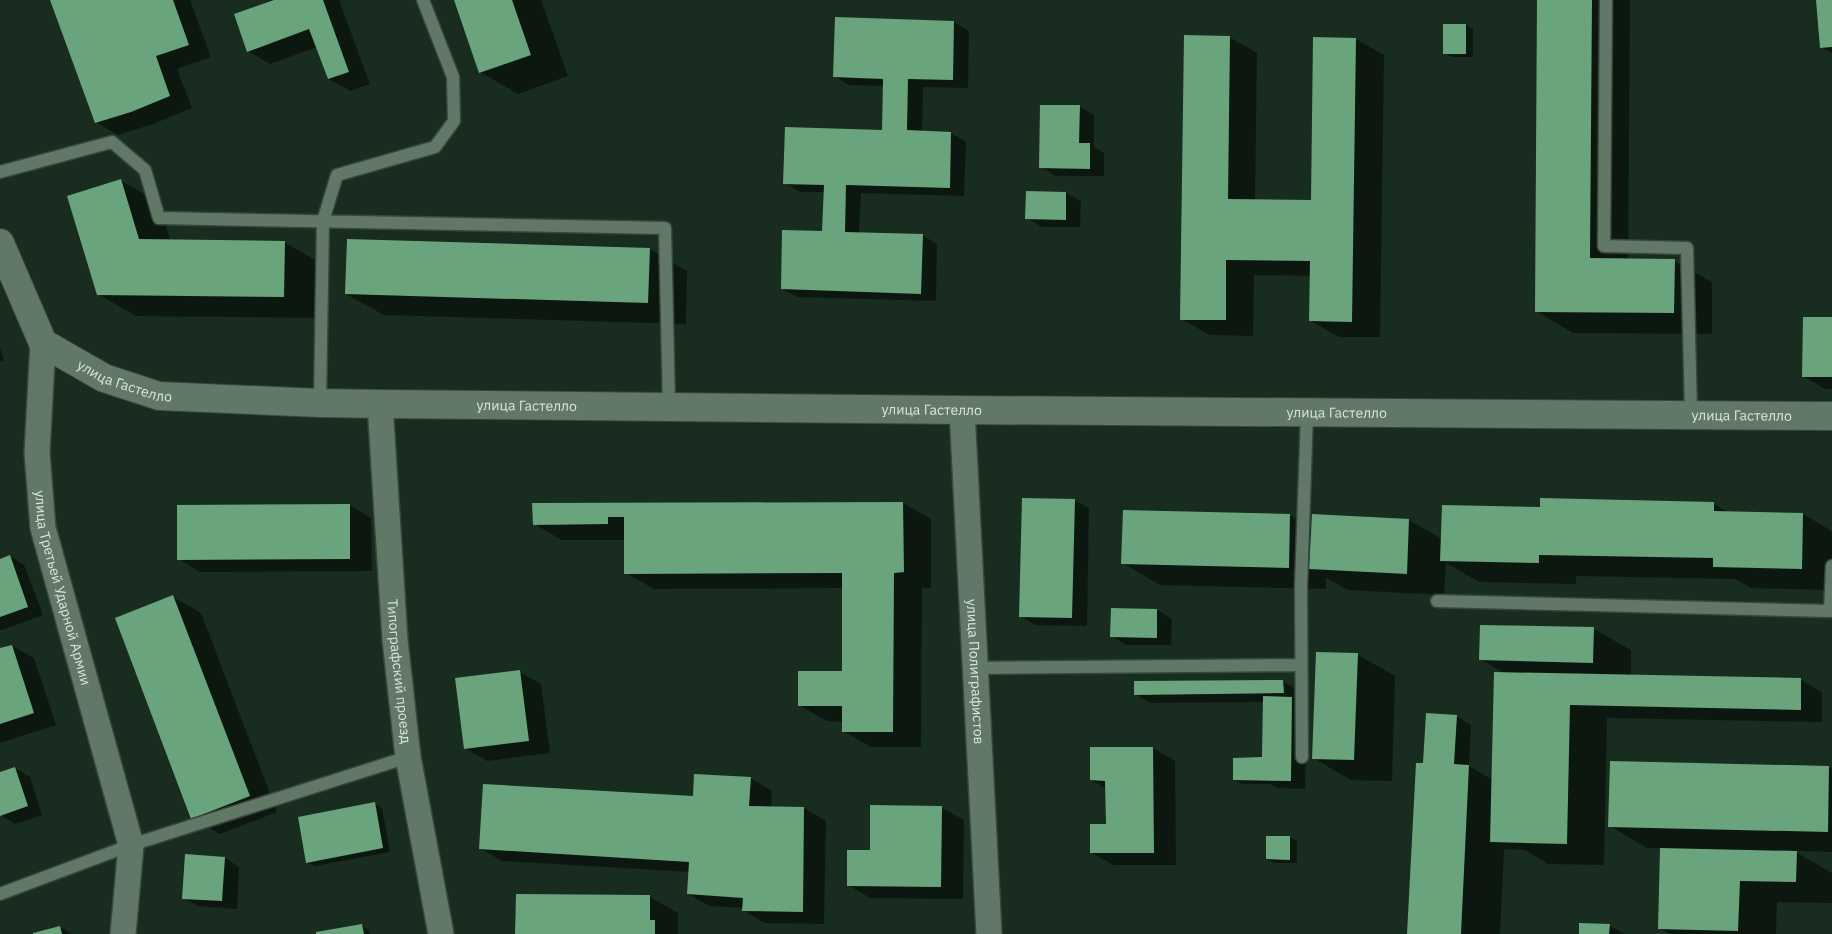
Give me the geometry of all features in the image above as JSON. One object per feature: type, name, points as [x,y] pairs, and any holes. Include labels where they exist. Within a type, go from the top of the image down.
[{"type":"main road","name":"улица Третьей Ударной Армии","points":[[0,243],[43,343]]},
{"type":"main road","name":"улица Гастелло","points":[[43,343],[104,378],[159,396],[320,403],[1832,416]]},
{"type":"street","name":"улица Третьей Ударной Армии","points":[[43,343],[37,453],[43,528],[131,845],[123,934]]},
{"type":"street","name":"Типографский проезд","points":[[380,404],[395,640],[408,757],[441,934]]},
{"type":"street","name":"улица Полиграфистов","points":[[962,410],[989,934]]},
{"type":"lane","points":[[320,403],[323,221],[337,175],[435,148],[454,121],[453,77],[423,0]]},
{"type":"lane","points":[[1606,0],[1604,246],[1687,248],[1691,414]]},
{"type":"lane","points":[[0,172],[112,142],[145,170],[159,218],[665,228],[669,407]]},
{"type":"lane","points":[[1302,757],[1300,665],[1307,412]]},
{"type":"lane","points":[[1437,602],[1830,611],[1832,566]]},
{"type":"lane","points":[[975,668],[1300,665]]},
{"type":"lane","points":[[0,894],[131,845],[408,757]]},
{"type":"building","points":[[50,0],[173,0],[189,45],[156,56],[170,96],[131,112],[95,123]]},
{"type":"building","points":[[274,0],[323,0],[349,72],[328,79],[309,29],[247,52],[234,14]]},
{"type":"building","points":[[454,0],[512,0],[531,55],[479,73]]},
{"type":"building","points":[[1537,0],[1592,0],[1590,258],[1675,259],[1674,313],[1535,312]]},
{"type":"building","points":[[1816,0],[1832,0],[1832,47],[1820,48]]},
{"type":"building","points":[[835,17],[954,21],[953,80],[908,79],[907,130],[951,132],[950,188],[846,185],[845,232],[923,234],[921,294],[781,289],[782,230],[822,231],[824,185],[783,184],[785,127],[882,130],[883,79],[833,77]]},
{"type":"building","points":[[1443,24],[1466,24],[1466,54],[1443,54]]},
{"type":"building","points":[[1184,35],[1230,36],[1228,199],[1311,200],[1313,37],[1356,38],[1352,322],[1309,321],[1310,261],[1226,260],[1226,320],[1180,320]]},
{"type":"building","points":[[1040,105],[1080,105],[1079,143],[1090,143],[1090,169],[1039,168]]},
{"type":"building","points":[[121,179],[139,239],[285,241],[284,297],[97,295],[67,196]]},
{"type":"building","points":[[1026,191],[1066,192],[1066,220],[1025,219]]},
{"type":"building","points":[[347,239],[650,248],[648,303],[345,294]]},
{"type":"building","points":[[1803,317],[1832,317],[1832,377],[1802,377]]},
{"type":"building","points":[[1022,498],[1075,499],[1072,618],[1019,617]]},
{"type":"building","points":[[1540,498],[1714,502],[1714,511],[1803,513],[1802,569],[1713,567],[1713,558],[1539,555],[1539,563],[1440,561],[1442,505],[1540,507]]},
{"type":"building","points":[[903,502],[904,572],[894,573],[893,732],[842,732],[842,706],[798,706],[798,671],[842,671],[842,573],[624,574],[624,517],[608,517],[608,524],[533,525],[532,503]]},
{"type":"building","points":[[350,504],[350,559],[177,560],[177,505]]},
{"type":"building","points":[[1123,510],[1290,514],[1289,568],[1121,564]]},
{"type":"building","points":[[1312,514],[1409,519],[1407,574],[1309,569]]},
{"type":"building","points":[[10,555],[28,607],[0,617],[0,559]]},
{"type":"building","points":[[173,595],[250,796],[191,819],[115,618]]},
{"type":"building","points":[[1111,608],[1157,609],[1157,638],[1110,637]]},
{"type":"building","points":[[1480,625],[1594,627],[1593,663],[1479,660]]},
{"type":"building","points":[[12,645],[34,713],[0,724],[0,648]]},
{"type":"building","points":[[1316,652],[1358,653],[1354,760],[1312,759]]},
{"type":"building","points":[[520,670],[529,741],[464,749],[455,678]]},
{"type":"building","points":[[1494,672],[1801,678],[1801,710],[1570,705],[1567,844],[1490,842]]},
{"type":"building","points":[[1283,680],[1284,693],[1134,695],[1134,681]]},
{"type":"building","points":[[1263,696],[1292,697],[1291,781],[1233,780],[1233,758],[1262,757]]},
{"type":"building","points":[[1426,713],[1457,715],[1454,764],[1469,765],[1461,934],[1407,934],[1416,763],[1423,763]]},
{"type":"building","points":[[1090,747],[1153,747],[1154,853],[1090,853],[1090,824],[1106,824],[1105,781],[1090,780]]},
{"type":"building","points":[[1610,761],[1829,766],[1828,832],[1608,827]]},
{"type":"building","points":[[15,767],[28,806],[0,816],[0,772]]},
{"type":"building","points":[[694,774],[751,777],[749,806],[804,807],[803,912],[742,911],[743,898],[687,894],[689,862],[479,849],[483,784],[693,796]]},
{"type":"building","points":[[375,802],[383,848],[306,863],[298,817]]},
{"type":"building","points":[[870,805],[942,806],[941,887],[847,886],[847,850],[870,850]]},
{"type":"building","points":[[1266,836],[1290,836],[1290,860],[1266,859]]},
{"type":"building","points":[[1660,848],[1797,851],[1796,882],[1740,881],[1738,931],[1658,929]]},
{"type":"building","points":[[185,854],[225,857],[222,901],[182,899]]},
{"type":"building","points":[[516,894],[650,895],[650,920],[655,920],[655,934],[515,934]]},
{"type":"building","points":[[1579,923],[1610,924],[1609,934],[1579,934]]},
{"type":"building","points":[[362,924],[364,934],[316,934],[316,932]]},
{"type":"building","points":[[60,926],[62,934],[33,934],[33,933]]}]
